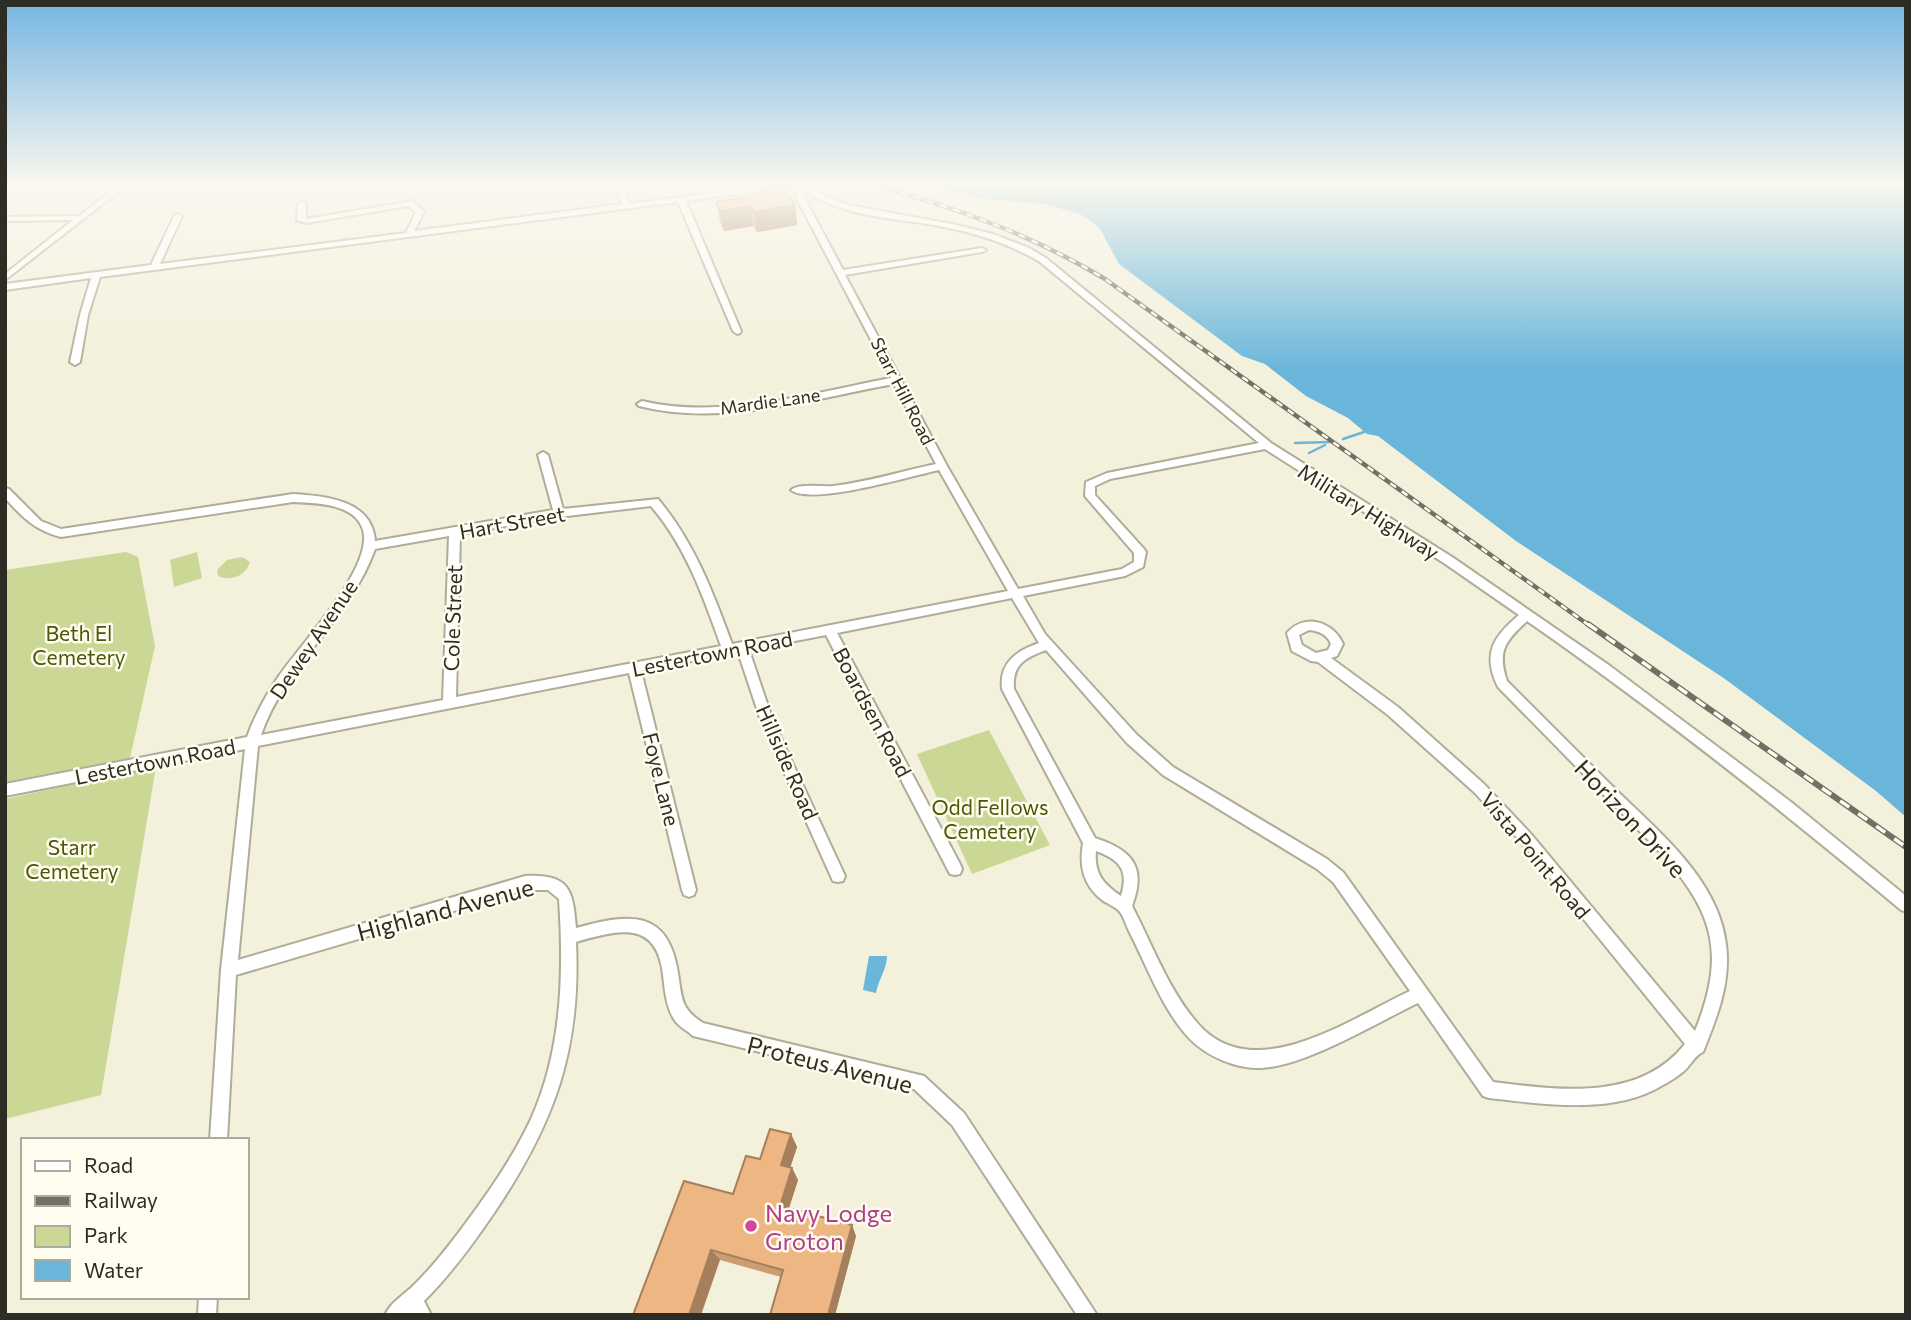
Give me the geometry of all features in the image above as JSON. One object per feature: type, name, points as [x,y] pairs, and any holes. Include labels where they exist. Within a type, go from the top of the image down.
[{"type":"street","points":[[5,278],[43,247]]},
{"type":"street","points":[[154,269],[164,247]]},
{"type":"street","points":[[5,287],[326,247]]},
{"type":"street","points":[[701,247],[737,331]]},
{"type":"street","name":"Starr Hill Road","points":[[827,247],[942,466],[1048,645],[1132,739],[1168,771],[1322,863],[1338,877],[1420,994]]},
{"type":"street","name":"Military Highway","points":[[1024,247],[1063,274],[1182,378],[1267,445],[1527,614],[1713,748],[1906,905]]},
{"type":"street","points":[[842,273],[982,250]]},
{"type":"street","points":[[75,362],[84,315],[96,276]]},
{"type":"street","name":"Mardie Lane","points":[[642,404],[680,413],[783,400],[898,380]]},
{"type":"street","name":"Lestertown Road","points":[[5,790],[1125,572],[1139,564],[1140,552],[1090,496],[1090,484],[1096,480],[1267,445]]},
{"type":"street","points":[[543,455],[559,513]]},
{"type":"street","points":[[796,490],[821,493],[942,466]]},
{"type":"street","points":[[5,492],[26,515],[48,531],[61,533],[293,498],[320,499],[351,508],[362,519],[370,546]]},
{"type":"street","name":"Hart Street","points":[[370,546],[559,513],[654,502]]},
{"type":"street","name":"Hillside Road","points":[[654,502],[683,539],[838,876]]},
{"type":"street","name":"Cole Street","points":[[449,705],[455,531]]},
{"type":"street","name":"Dewey Avenue","points":[[218,1138],[229,970],[255,729],[283,681],[335,611],[370,546]]},
{"type":"street","name":"Horizon Drive","points":[[1420,994],[1489,1090],[1581,1097],[1632,1093],[1671,1072],[1697,1046],[1709,1023],[1719,986],[1721,962],[1717,933],[1707,905],[1679,863],[1502,684],[1494,666],[1496,648],[1503,635],[1527,614]]},
{"type":"street","name":"Boardsen Road","points":[[830,631],[955,869]]},
{"type":"street","points":[[1048,645],[1026,652],[1014,662],[1006,679],[1008,689],[1090,843],[1086,860],[1091,878],[1105,894],[1124,906],[1188,1026],[1211,1047],[1236,1057],[1270,1059],[1293,1052],[1420,994]]},
{"type":"street","name":"Vista Point Road","points":[[1322,658],[1403,719],[1479,788],[1527,838],[1697,1046]]},
{"type":"street","name":"Foye Lane","points":[[634,668],[689,890]]},
{"type":"street","points":[[1090,843],[1108,848],[1123,857],[1133,874],[1131,892],[1124,906]]},
{"type":"street","name":"Highland Avenue","points":[[229,970],[525,883],[547,882],[559,887],[566,897],[570,937],[570,993],[562,1049],[542,1113],[511,1172],[418,1308],[394,1315]]},
{"type":"street","name":"Proteus Avenue","points":[[570,937],[613,925],[636,924],[656,934],[668,954],[673,997],[682,1017],[699,1030],[918,1082],[958,1119],[1088,1315]]},
{"type":"green space","name":"Beth El Cemetery","points":[[126,552],[138,557],[155,646],[130,758],[5,782],[5,570]]},
{"type":"green space","points":[[197,552],[202,578],[174,587],[170,560]]},
{"type":"green space","points":[[242,557],[250,562],[245,571],[228,578],[218,576],[217,570],[227,560]]},
{"type":"green space","name":"Odd Fellows Cemetery","points":[[989,730],[1050,845],[972,874],[917,754]]},
{"type":"green space","name":"Starr Cemetery","points":[[156,767],[101,1095],[5,1119],[5,799]]},
{"type":"water","points":[[1110,247],[1906,247],[1906,817],[1876,791],[1725,679],[1516,541],[1378,436],[1367,434],[1348,418],[1306,396],[1265,364],[1242,356],[1119,264]]},
{"type":"water","points":[[869,956],[887,956],[876,993],[863,990]]},
{"type":"building","name":"Navy Lodge Groton","points":[[770,1129],[791,1134],[781,1165],[792,1168],[780,1206],[852,1225],[828,1315],[770,1315],[783,1270],[711,1250],[689,1315],[633,1315],[684,1181],[733,1194],[746,1156],[760,1159]]},
{"type":"waterway","points":[[1343,439],[1364,432]]},
{"type":"waterway","points":[[1295,443],[1330,442]]},
{"type":"waterway","points":[[1309,453],[1325,445]]},
{"type":"railway","points":[[1044,247],[1105,279],[1590,626]]},
{"type":"railway","points":[[1588,624],[1906,847]]},
{"type":"place","name":"Navy Lodge Groton","points":[[751,1226]]}]
